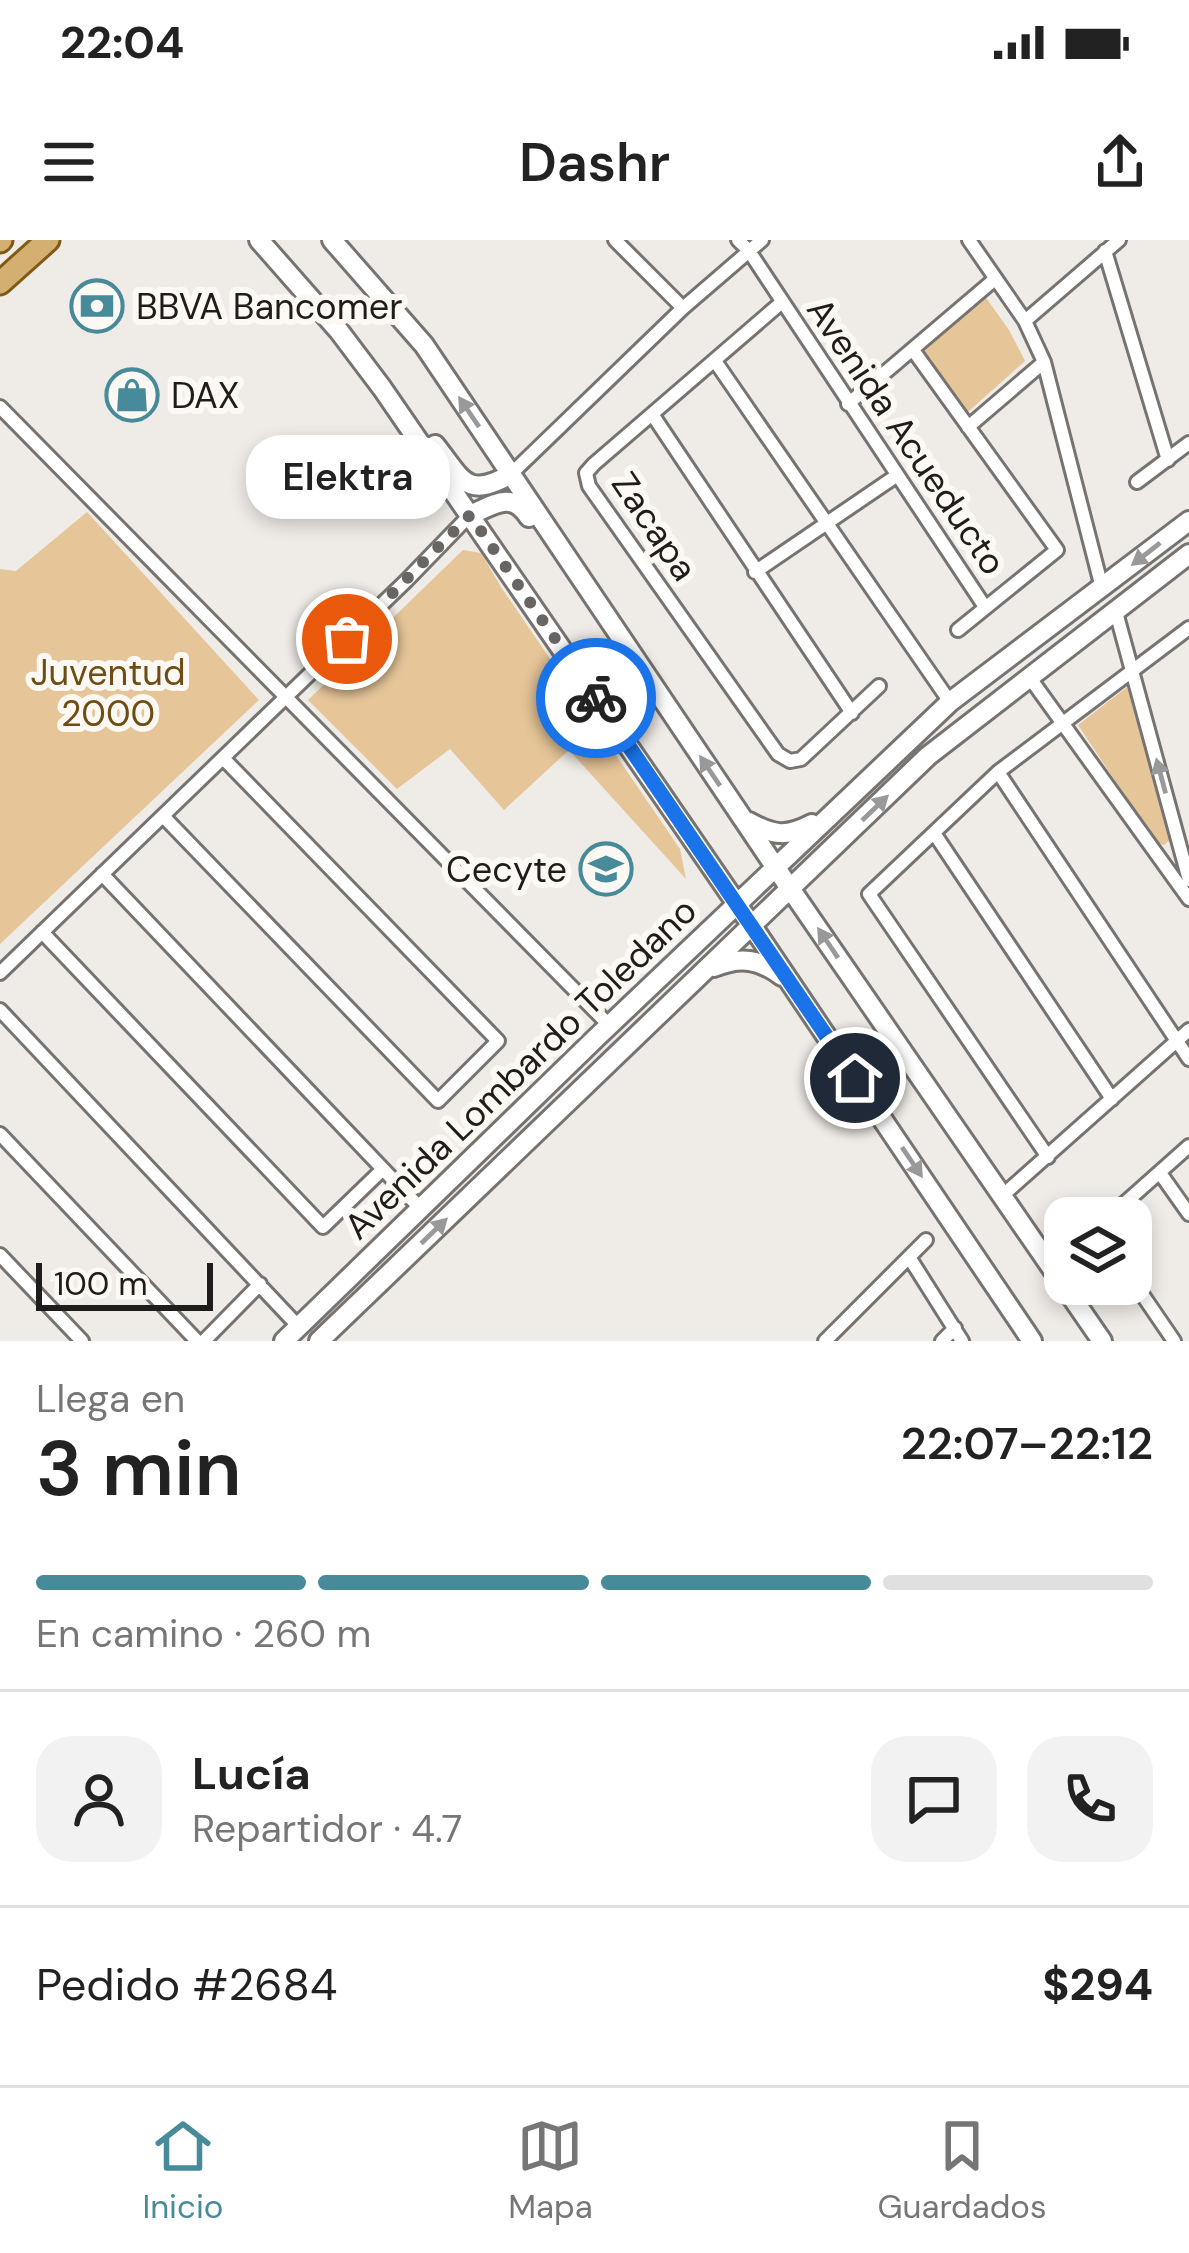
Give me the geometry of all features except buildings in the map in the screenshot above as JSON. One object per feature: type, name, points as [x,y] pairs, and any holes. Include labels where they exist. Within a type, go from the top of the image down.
[{"type":"main road","points":[[0,284],[49,240]]},
{"type":"main road","points":[[260,240],[362,359],[791,983],[1029,1340]]},
{"type":"main road","points":[[332,240],[416,334],[1102,1341]]},
{"type":"main road","points":[[362,359],[462,479],[489,486],[511,474]]},
{"type":"main road","points":[[470,515],[499,502],[523,507],[598,616],[622,640]]},
{"type":"main road","name":"Avenida Lombardo Toledano","points":[[292,1334],[950,702],[1189,520]]},
{"type":"main road","name":"Avenida Lombardo Toledano","points":[[317,1341],[928,756],[1189,554]]},
{"type":"main road","points":[[1024,647],[1030,678]]},
{"type":"main road","points":[[742,818],[783,835],[832,814]]},
{"type":"main road","points":[[704,972],[742,959],[768,966],[791,983]]},
{"type":"main road","points":[[386,1277],[381,1258],[418,1212]]},
{"type":"main road","points":[[317,1341],[334,1314],[331,1297]]},
{"type":"street","points":[[615,240],[683,308]]},
{"type":"street","name":"Avenida Acueducto","points":[[738,240],[985,607]]},
{"type":"street","points":[[511,474],[683,308],[763,240]]},
{"type":"street","points":[[992,240],[973,246],[1025,321],[1044,362],[1102,588]]},
{"type":"street","points":[[1025,321],[1119,240]]},
{"type":"street","points":[[1106,251],[1168,460]]},
{"type":"street","points":[[848,404],[995,279]]},
{"type":"street","name":"Zacapa","points":[[782,302],[586,473],[589,487],[778,754],[790,761],[800,759],[852,713]]},
{"type":"street","points":[[913,350],[1057,550],[958,629]]},
{"type":"street","points":[[715,361],[950,702]]},
{"type":"street","points":[[968,428],[1044,362]]},
{"type":"street","points":[[0,407],[609,1025]]},
{"type":"street","points":[[652,414],[852,713],[878,686]]},
{"type":"street","points":[[1137,482],[1189,443]]},
{"type":"street","points":[[755,572],[896,476]]},
{"type":"street","points":[[0,973],[470,515]]},
{"type":"street","points":[[1116,612],[1189,880]]},
{"type":"street","points":[[1048,1157],[869,894],[998,772],[1189,628]]},
{"type":"street","points":[[1030,678],[1189,899]]},
{"type":"street","points":[[163,816],[438,1101],[498,1040],[223,758]]},
{"type":"street","points":[[998,772],[1189,1059]]},
{"type":"street","points":[[934,833],[1112,1099]]},
{"type":"street","points":[[102,874],[383,1169],[418,1212]]},
{"type":"street","points":[[42,932],[323,1227],[383,1169]]},
{"type":"street","points":[[0,1010],[260,1284],[292,1334]]},
{"type":"street","points":[[1002,1196],[1189,1030]]},
{"type":"street","points":[[0,1134],[200,1341],[260,1284]]},
{"type":"street","points":[[1132,1197],[1189,1146]]},
{"type":"street","points":[[1160,1173],[1189,1214]]},
{"type":"street","points":[[825,1341],[926,1240]]},
{"type":"street","points":[[0,1255],[82,1341]]},
{"type":"street","points":[[909,1257],[958,1334],[942,1341]]},
{"type":"street","points":[[1149,1305],[1174,1341]]},
{"type":"green space","points":[[984,295],[1025,361],[961,418],[913,350]]},
{"type":"green space","name":"Juventud 2000","points":[[87,512],[259,700],[0,944],[0,569],[16,571]]},
{"type":"green space","points":[[463,550],[481,553],[680,849],[686,879],[569,750],[504,810],[450,749],[397,789],[308,700]]},
{"type":"green space","points":[[1127,687],[1169,835],[1164,845],[1156,842],[1078,725]]},
{"type":"way so far","points":[[347,639],[470,515],[596,698]]},
{"type":"place","name":"BBVA Bancomer","points":[[97,306]]},
{"type":"place","name":"DAX","points":[[132,395]]},
{"type":"place","name":"Elektra","points":[[347,639]]},
{"type":"place","name":"Cecyte","points":[[606,869]]},
{"type":"route","points":[[596,698],[855,1078]]}]
